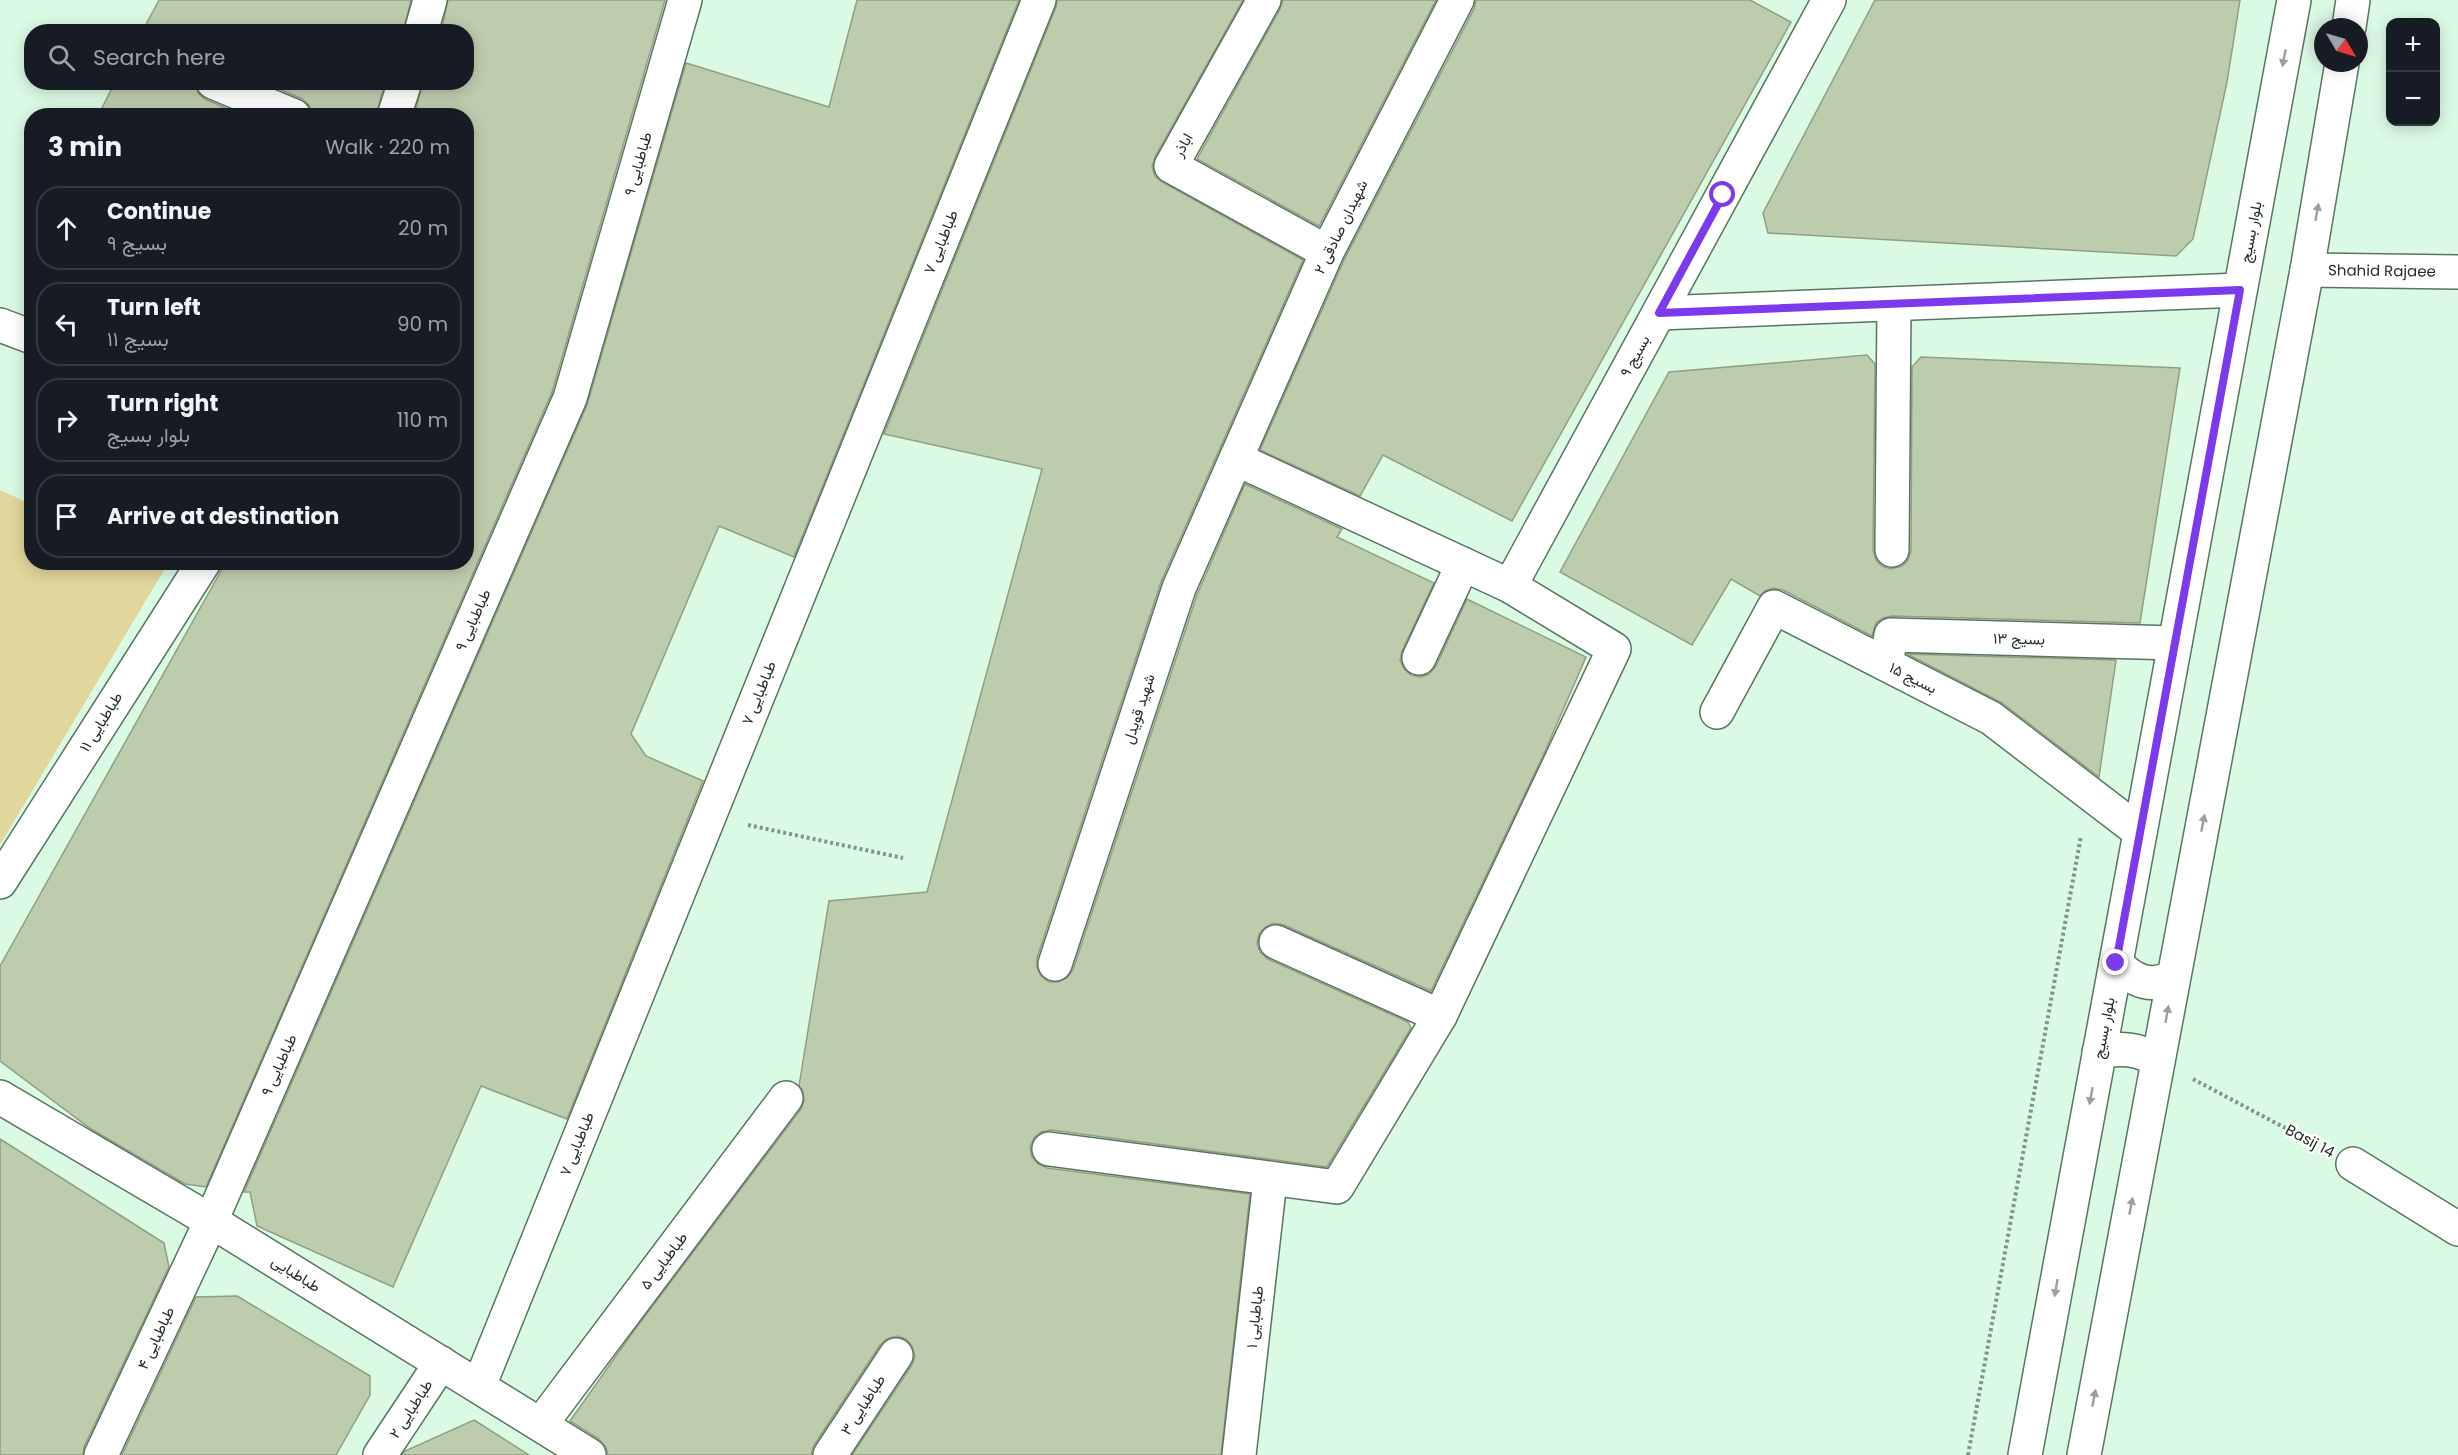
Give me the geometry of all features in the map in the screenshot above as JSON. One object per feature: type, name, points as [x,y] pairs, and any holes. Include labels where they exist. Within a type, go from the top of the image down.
[{"type":"street","points":[[423,24],[430,0]]},
{"type":"street","name":"طباطبایی ۹","points":[[211,1221],[570,398],[685,0]]},
{"type":"street","name":"طباطبایی ۷","points":[[479,1386],[1040,0]]},
{"type":"street","name":"اباذر","points":[[1264,0],[1171,166],[1327,252]]},
{"type":"street","name":"شهیدان صادقی ۲","points":[[1236,459],[1327,252],[1457,0]]},
{"type":"street","name":"بلوار بسیج","points":[[2025,1455],[2294,0]]},
{"type":"street","points":[[2351,18],[2354,0]]},
{"type":"street","name":"بسیج ۹","points":[[1510,586],[1659,313],[1822,2]]},
{"type":"street","points":[[2084,1455],[2307,270],[2340,72]]},
{"type":"street","points":[[232,90],[275,108]]},
{"type":"street","points":[[397,108],[402,90]]},
{"type":"street","name":"Shahid Rajaee","points":[[2307,270],[2458,272]]},
{"type":"street","points":[[1659,313],[2240,290]]},
{"type":"street","points":[[1892,550],[1894,304]]},
{"type":"street","points":[[0,325],[24,334]]},
{"type":"street","points":[[1049,1149],[1270,1180],[1337,1187],[1440,1016],[1614,649],[1510,586],[1236,459]]},
{"type":"street","name":"شهید قویدل","points":[[1055,964],[1179,588],[1236,459]]},
{"type":"street","points":[[1419,658],[1463,564]]},
{"type":"street","name":"طباطبایی ۱۱","points":[[0,882],[199,570]]},
{"type":"street","name":"بسیج ۱۵","points":[[1718,712],[1774,607],[1991,718],[2140,832]]},
{"type":"street","name":"بسیج ۱۳","points":[[1886,664],[1891,635],[2175,643]]},
{"type":"street","points":[[1276,942],[1440,1016]]},
{"type":"street","points":[[2116,963],[2127,975],[2141,982],[2163,982],[2173,977]]},
{"type":"street","points":[[2100,1052],[2128,1049],[2144,1052],[2158,1060]]},
{"type":"street","name":"طباطبایی","points":[[0,1097],[211,1221],[589,1455]]},
{"type":"street","name":"طباطبایی ۵","points":[[541,1424],[786,1098]]},
{"type":"street","name":"Basij 14","points":[[2353,1164],[2458,1229]]},
{"type":"street","name":"طباطبایی ۱","points":[[1239,1455],[1270,1180]]},
{"type":"street","name":"طباطبایی ۴","points":[[100,1455],[211,1221]]},
{"type":"street","name":"طباطبایی ۳","points":[[830,1455],[896,1355]]},
{"type":"street","name":"طباطبایی ۲","points":[[380,1455],[441,1363]]},
{"type":"path","points":[[1968,1455],[2084,818],[2091,795]]},
{"type":"path","points":[[709,816],[903,858]]},
{"type":"path","name":"Basij 14","points":[[2158,1060],[2353,1164]]},
{"type":"shaded area","points":[[0,490],[24,501],[24,570],[164,570],[0,845]]},
{"type":"building","points":[[159,0],[411,0],[405,24],[146,24]]},
{"type":"building","points":[[448,0],[665,0],[552,392],[206,1187],[185,1184],[91,1129],[0,1061],[0,966],[222,570],[474,570],[474,108],[416,108],[421,90],[474,90],[474,24],[443,24]]},
{"type":"building","points":[[857,0],[1019,0],[794,557],[719,526],[631,734],[646,756],[703,781],[567,1119],[481,1086],[393,1287],[257,1226],[250,1192],[244,1192],[587,405],[686,63],[829,107]]},
{"type":"building","points":[[1057,0],[1243,0],[1155,157],[1152,167],[1155,176],[1162,182],[1303,260],[1161,582],[1037,958],[1037,967],[1041,976],[1049,982],[1058,982],[1067,978],[1073,970],[1197,595],[1245,484],[1342,529],[1337,537],[1434,583],[1402,651],[1400,660],[1404,669],[1411,675],[1421,677],[1429,674],[1436,666],[1467,599],[1586,657],[1542,758],[1431,991],[1284,925],[1274,923],[1265,927],[1259,934],[1257,944],[1260,952],[1268,959],[1408,1022],[1411,1028],[1327,1167],[1051,1130],[1041,1132],[1034,1138],[1030,1147],[1032,1157],[1038,1164],[1047,1168],[1250,1194],[1221,1455],[852,1455],[912,1365],[915,1356],[912,1346],[906,1339],[897,1336],[887,1339],[880,1345],[814,1445],[811,1455],[608,1455],[606,1447],[599,1439],[570,1421],[633,1332],[801,1109],[804,1101],[803,1091],[799,1086],[829,901],[927,892],[1042,469],[884,434]]},
{"type":"building","points":[[1283,0],[1436,0],[1319,226],[1197,159]]},
{"type":"building","points":[[1476,0],[1750,0],[1791,22],[1512,521],[1383,455],[1360,496],[1260,450],[1344,260],[1474,9]]},
{"type":"building","points":[[1875,0],[2240,0],[2227,82],[2193,239],[2176,256],[1768,233],[1763,213]]},
{"type":"building","points":[[111,90],[197,90],[205,99],[226,108],[102,108]]},
{"type":"building","points":[[281,90],[383,90],[378,108],[310,108],[302,99]]},
{"type":"building","points":[[1867,355],[1875,364],[1873,550],[1876,560],[1882,566],[1891,569],[1902,566],[1908,560],[1911,551],[1912,367],[1921,357],[2180,368],[2140,623],[1892,616],[1876,623],[1872,636],[1783,590],[1773,588],[1760,596],[1731,579],[1692,645],[1560,572],[1669,372]]},
{"type":"building","points":[[1907,654],[2116,660],[2099,777],[2002,703]]},
{"type":"building","points":[[0,1139],[164,1243],[169,1267],[84,1447],[83,1455],[0,1455]]},
{"type":"building","points":[[237,1296],[370,1376],[370,1395],[336,1455],[122,1455],[196,1297]]},
{"type":"building","points":[[474,1420],[529,1455],[402,1455],[405,1451]]},
{"type":"route","points":[[1723,195],[1659,313],[2240,290],[2116,963]]}]
